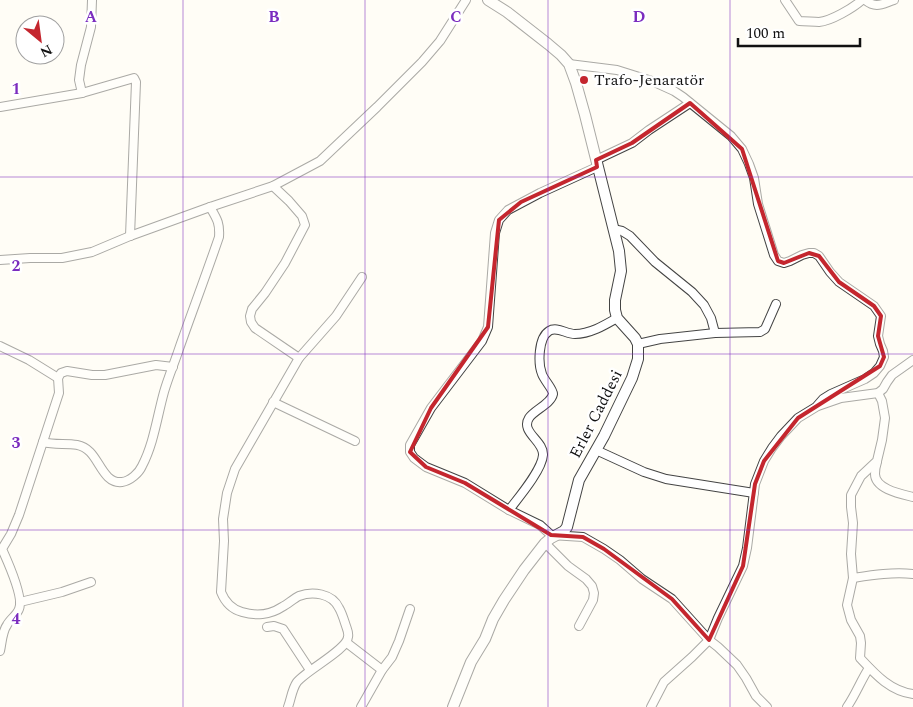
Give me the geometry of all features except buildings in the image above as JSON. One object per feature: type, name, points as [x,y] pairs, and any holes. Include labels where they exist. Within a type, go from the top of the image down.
[{"type":"street","points":[[82,93],[79,80],[91,27],[92,0]]},
{"type":"street","points":[[0,260],[62,258],[92,252],[130,236],[273,186],[320,161],[422,62],[440,41],[466,0]]},
{"type":"street","points":[[488,0],[537,35],[569,64],[580,98],[621,262],[615,310],[617,318],[638,344],[660,339],[715,333],[760,332],[765,329],[776,304]]},
{"type":"street","points":[[785,0],[799,21],[822,22],[864,0],[878,6],[894,0]]},
{"type":"street","points":[[569,64],[617,70],[636,75],[674,91],[690,103],[731,136],[742,149],[750,164],[758,204],[774,255],[778,260],[784,263],[809,253],[814,253],[819,256],[839,282],[874,306],[881,316],[878,336],[884,357],[880,366],[866,378],[823,399],[816,407]]},
{"type":"street","points":[[0,107],[82,93],[134,78],[136,82],[130,236]]},
{"type":"street","points":[[690,103],[649,130],[632,144],[521,202],[508,210],[499,220],[495,233],[488,326],[482,340],[431,408],[410,445],[410,452],[414,458],[426,467],[465,483],[509,510],[540,525],[551,534],[582,537],[604,549],[642,580],[672,599],[709,640],[736,665],[756,696],[767,707]]},
{"type":"street","points":[[273,186],[302,216],[305,225],[286,263],[252,309],[250,316],[255,328],[299,358]]},
{"type":"street","points":[[43,442],[55,445],[78,445],[85,448],[91,453],[103,472],[115,481],[122,482],[129,479],[141,468],[156,427],[164,392],[219,237],[220,228],[218,221],[210,207]]},
{"type":"street","points":[[613,229],[630,236],[655,262],[692,292],[704,305],[711,318],[715,333]]},
{"type":"street","points":[[288,707],[296,683],[346,643],[349,635],[338,606],[329,597],[318,593],[298,596],[280,609],[259,615],[237,611],[229,606],[221,592],[224,541],[223,520],[227,493],[235,469],[299,358],[336,316],[362,277]]},
{"type":"street","points":[[509,510],[526,488],[543,458],[540,444],[528,431],[527,426],[529,418],[553,396],[553,390],[542,374],[540,365],[541,345],[545,334],[556,329],[575,334],[587,332],[617,318]]},
{"type":"street","name":"Erler Caddesi","points":[[453,707],[471,662],[485,639],[504,600],[545,543],[567,527],[579,480],[632,378],[638,359],[638,344]]},
{"type":"street","points":[[0,346],[29,360],[58,378]]},
{"type":"street","points":[[654,706],[664,682],[709,640],[743,566],[748,548],[758,474],[772,448],[794,422],[808,411],[841,398],[878,393],[892,375],[913,360]]},
{"type":"street","points":[[0,651],[7,624],[19,609],[20,602],[12,572],[1,549],[20,515],[59,393],[58,378],[61,373],[67,371],[105,375],[156,365],[173,367]]},
{"type":"street","points":[[878,393],[882,401],[885,418],[874,473],[876,480],[881,486],[913,497]]},
{"type":"street","points":[[273,402],[355,441]]},
{"type":"street","points":[[596,450],[644,472],[666,479],[754,493]]},
{"type":"street","points":[[877,461],[862,476],[852,495],[851,554],[853,578],[847,605],[851,620],[860,636],[860,658],[884,682],[900,691],[913,694]]},
{"type":"street","points":[[545,543],[592,586],[593,600],[580,626]]},
{"type":"street","points":[[853,578],[884,574],[913,574]]},
{"type":"street","points":[[20,602],[62,592],[91,582]]},
{"type":"street","points":[[361,707],[382,670],[392,657],[410,609]]},
{"type":"street","points":[[268,627],[274,626],[283,629],[310,670]]},
{"type":"street","points":[[346,643],[382,670]]},
{"type":"street","points":[[847,707],[869,668]]},
{"type":"highlighted area","points":[[690,103],[742,149],[778,261],[784,263],[809,253],[819,256],[839,282],[874,306],[881,316],[878,336],[884,357],[880,366],[798,418],[764,461],[755,484],[743,566],[709,640],[672,599],[604,549],[583,537],[551,535],[465,483],[426,467],[410,452],[431,408],[488,327],[499,220],[521,202],[597,167],[596,160],[632,143]]},
{"type":"place","name":"Trafo-Jenaratör","points":[[584,80]]}]
